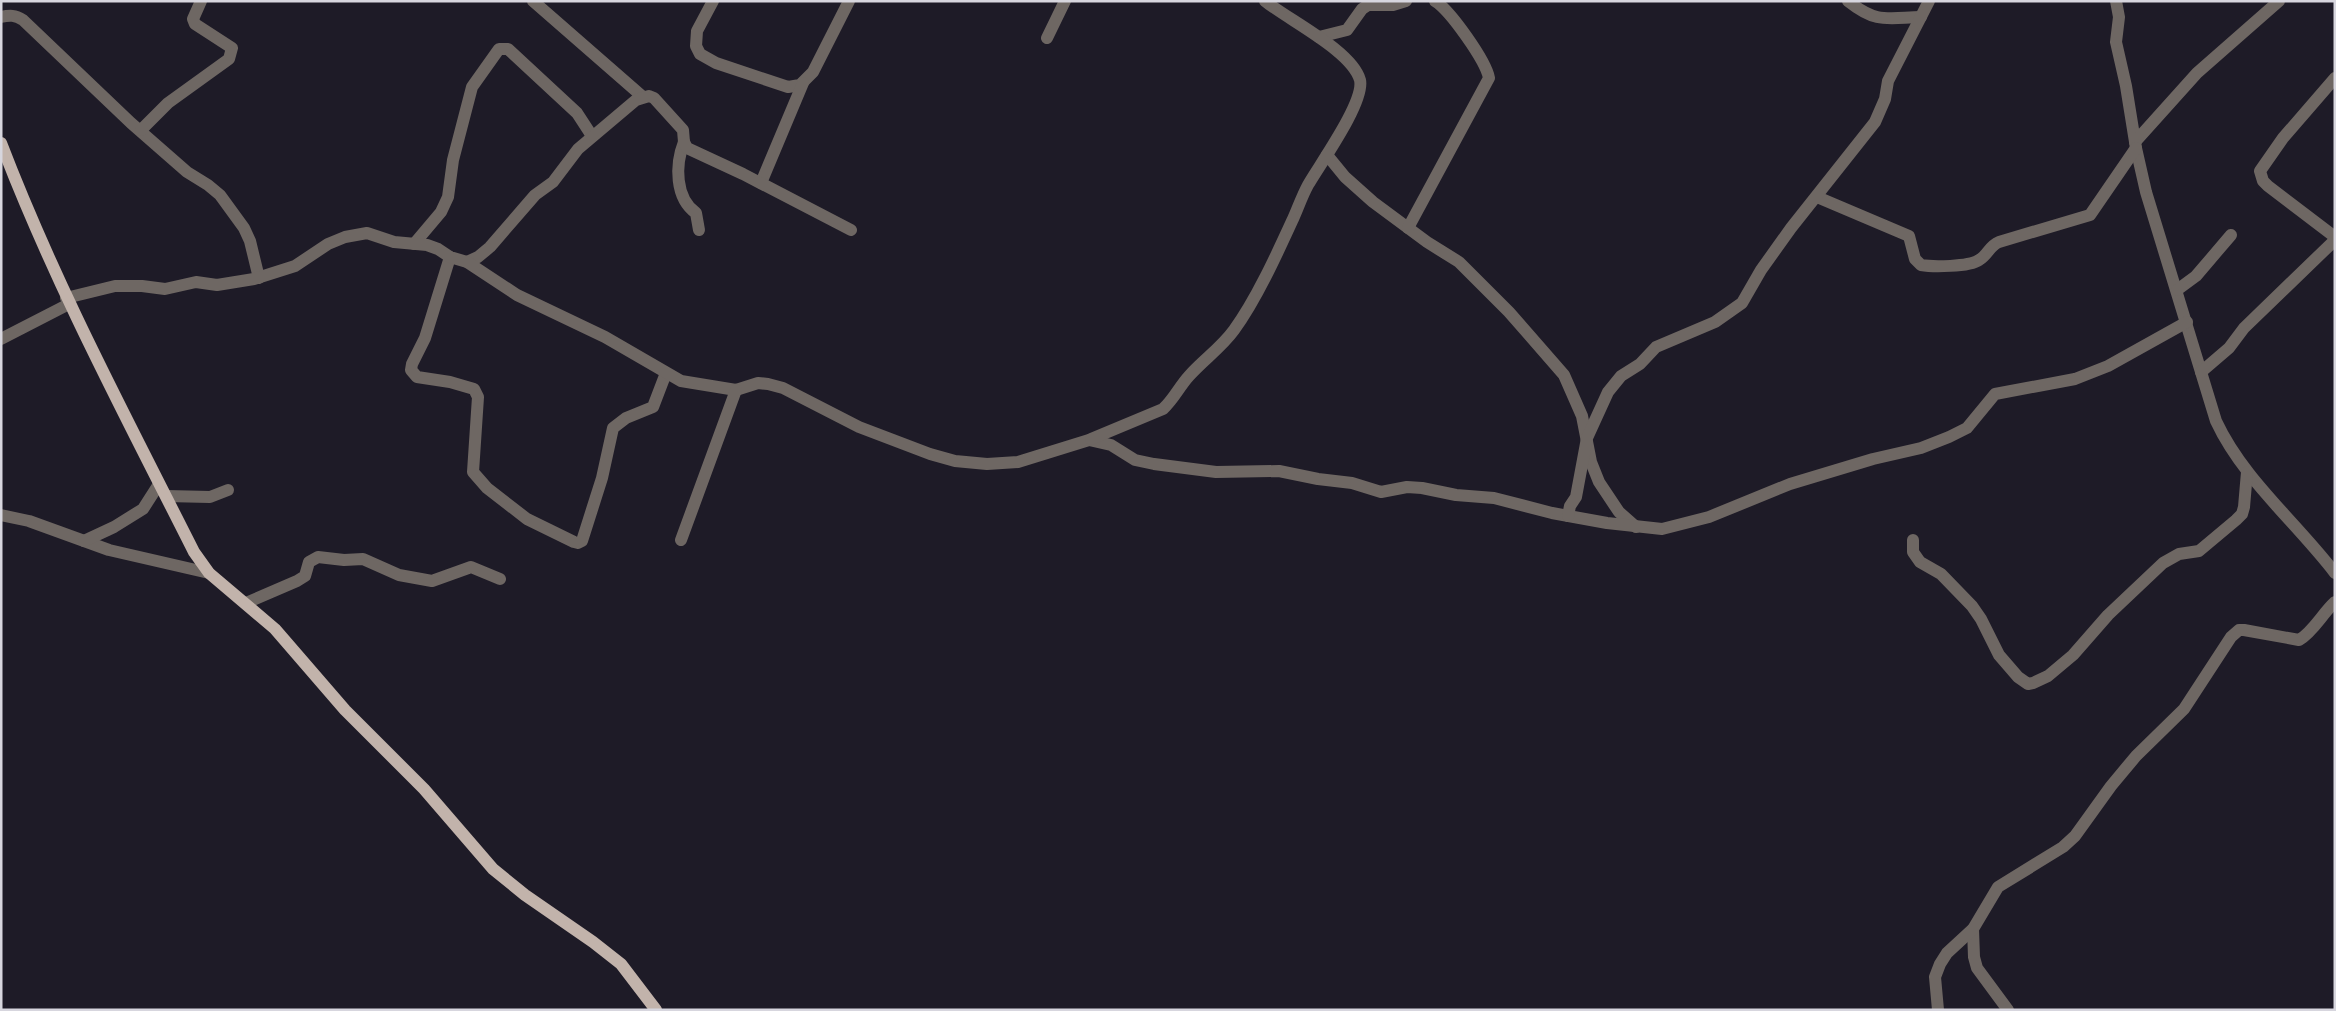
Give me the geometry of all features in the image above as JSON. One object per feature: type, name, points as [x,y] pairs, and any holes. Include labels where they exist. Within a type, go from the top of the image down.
[{"type":"main road","points":[[1,143],[26,209],[67,301],[194,552],[209,573],[275,629],[338,702],[424,789],[493,869],[525,895],[593,942],[621,964],[656,1010]]},
{"type":"street","points":[[140,130],[168,104],[229,59],[231,55],[232,48],[195,24],[193,20],[201,1]]},
{"type":"street","points":[[533,1],[643,97]]},
{"type":"street","points":[[713,1],[696,31],[696,46],[700,54],[716,63],[788,87],[803,83]]},
{"type":"street","points":[[761,183],[803,83],[813,72],[848,1]]},
{"type":"street","points":[[1047,38],[1065,1]]},
{"type":"street","points":[[1,339],[67,301],[115,286],[142,286],[165,289],[196,282],[217,284],[259,278],[289,269],[328,244],[355,234],[367,233],[394,242],[438,249],[450,257],[467,262],[518,295],[605,337],[666,373],[691,384],[736,390],[758,383],[783,388],[859,427],[930,454],[973,464],[1018,462],[1089,440],[1163,409],[1173,400],[1188,377],[1207,360],[1234,329],[1279,249],[1307,187],[1352,112],[1360,83],[1353,65],[1319,37],[1289,19],[1265,1]]},
{"type":"street","points":[[1319,37],[1347,30],[1362,9],[1368,5],[1394,5],[1406,1]]},
{"type":"street","points":[[1408,228],[1489,78],[1484,64],[1455,19],[1436,1]]},
{"type":"street","points":[[1848,1],[1864,14],[1873,17],[1884,19],[1921,16]]},
{"type":"street","points":[[1568,516],[1570,506],[1576,497],[1587,438],[1608,392],[1621,376],[1640,364],[1656,347],[1707,326],[1728,315],[1742,303],[1761,270],[1791,228],[1875,122],[1885,99],[1888,81],[1929,1]]},
{"type":"street","points":[[2116,1],[2119,17],[2116,42],[2126,86],[2135,145],[2146,192],[2216,421],[2230,449],[2247,472],[2306,536],[2335,573]]},
{"type":"street","points":[[1817,196],[1910,236],[1915,259],[1921,265],[1970,264],[1982,258],[1993,244],[2090,215],[2135,145],[2197,73],[2279,1]]},
{"type":"street","points":[[1,17],[17,16],[23,20],[140,130],[187,172],[208,185],[226,203],[250,241],[259,278]]},
{"type":"street","points":[[414,244],[441,212],[448,197],[453,160],[472,87],[499,49],[508,49],[577,113],[592,136]]},
{"type":"street","points":[[2201,372],[2229,348],[2244,328],[2335,239],[2268,186],[2263,181],[2260,171],[2283,138],[2335,78]]},
{"type":"street","points":[[467,262],[478,257],[490,247],[536,195],[553,182],[568,160],[592,136],[636,100],[643,97],[654,98],[683,130],[684,142],[680,152],[680,193],[688,207],[696,213],[699,230]]},
{"type":"street","points":[[684,142],[688,148],[761,183],[851,230]]},
{"type":"street","points":[[1327,155],[1335,167],[1367,198],[1459,262],[1509,312],[1553,362],[1572,390],[1582,416],[1591,462],[1599,482],[1620,512],[1637,527]]},
{"type":"street","points":[[2177,290],[2196,276],[2231,235]]},
{"type":"street","points":[[450,257],[425,338],[412,364],[412,370],[417,377],[450,382],[474,389],[478,397],[473,472],[487,488],[538,525],[574,542],[578,543],[582,540],[602,478],[613,428],[626,418],[653,407],[666,373]]},
{"type":"street","points":[[1089,440],[1111,445],[1135,460],[1154,464],[1216,472],[1279,471],[1318,479],[1352,483],[1381,492],[1407,487],[1422,488],[1456,495],[1494,498],[1568,516],[1662,529],[1686,524],[1727,510],[1790,484],[1873,459],[1921,448],[1967,428],[1995,394],[2075,379],[2108,366],[2187,322]]},
{"type":"street","points":[[681,540],[736,390]]},
{"type":"street","points":[[1913,540],[1913,552],[1920,562],[1941,574],[1972,606],[1981,619],[1999,655],[2018,677],[2028,684],[2033,683],[2048,676],[2073,655],[2108,615],[2164,563],[2179,554],[2199,551],[2236,520],[2242,514],[2244,507],[2247,472]]},
{"type":"street","points":[[84,541],[143,509],[159,484]]},
{"type":"street","points":[[166,496],[210,497],[228,490]]},
{"type":"street","points":[[1,515],[29,521],[109,550],[209,573]]},
{"type":"street","points":[[246,603],[298,582],[304,576],[309,562],[318,556],[344,560],[363,559],[399,575],[420,577],[432,581],[471,567],[500,580]]},
{"type":"street","points":[[1938,1010],[1935,977],[1940,964],[1947,953],[1973,929],[1998,887],[2063,847],[2075,836],[2111,786],[2136,756],[2184,710],[2236,632],[2244,630],[2298,640],[2308,634],[2323,613],[2335,602]]},
{"type":"street","points":[[1973,929],[1974,957],[1977,968],[2008,1010]]}]
